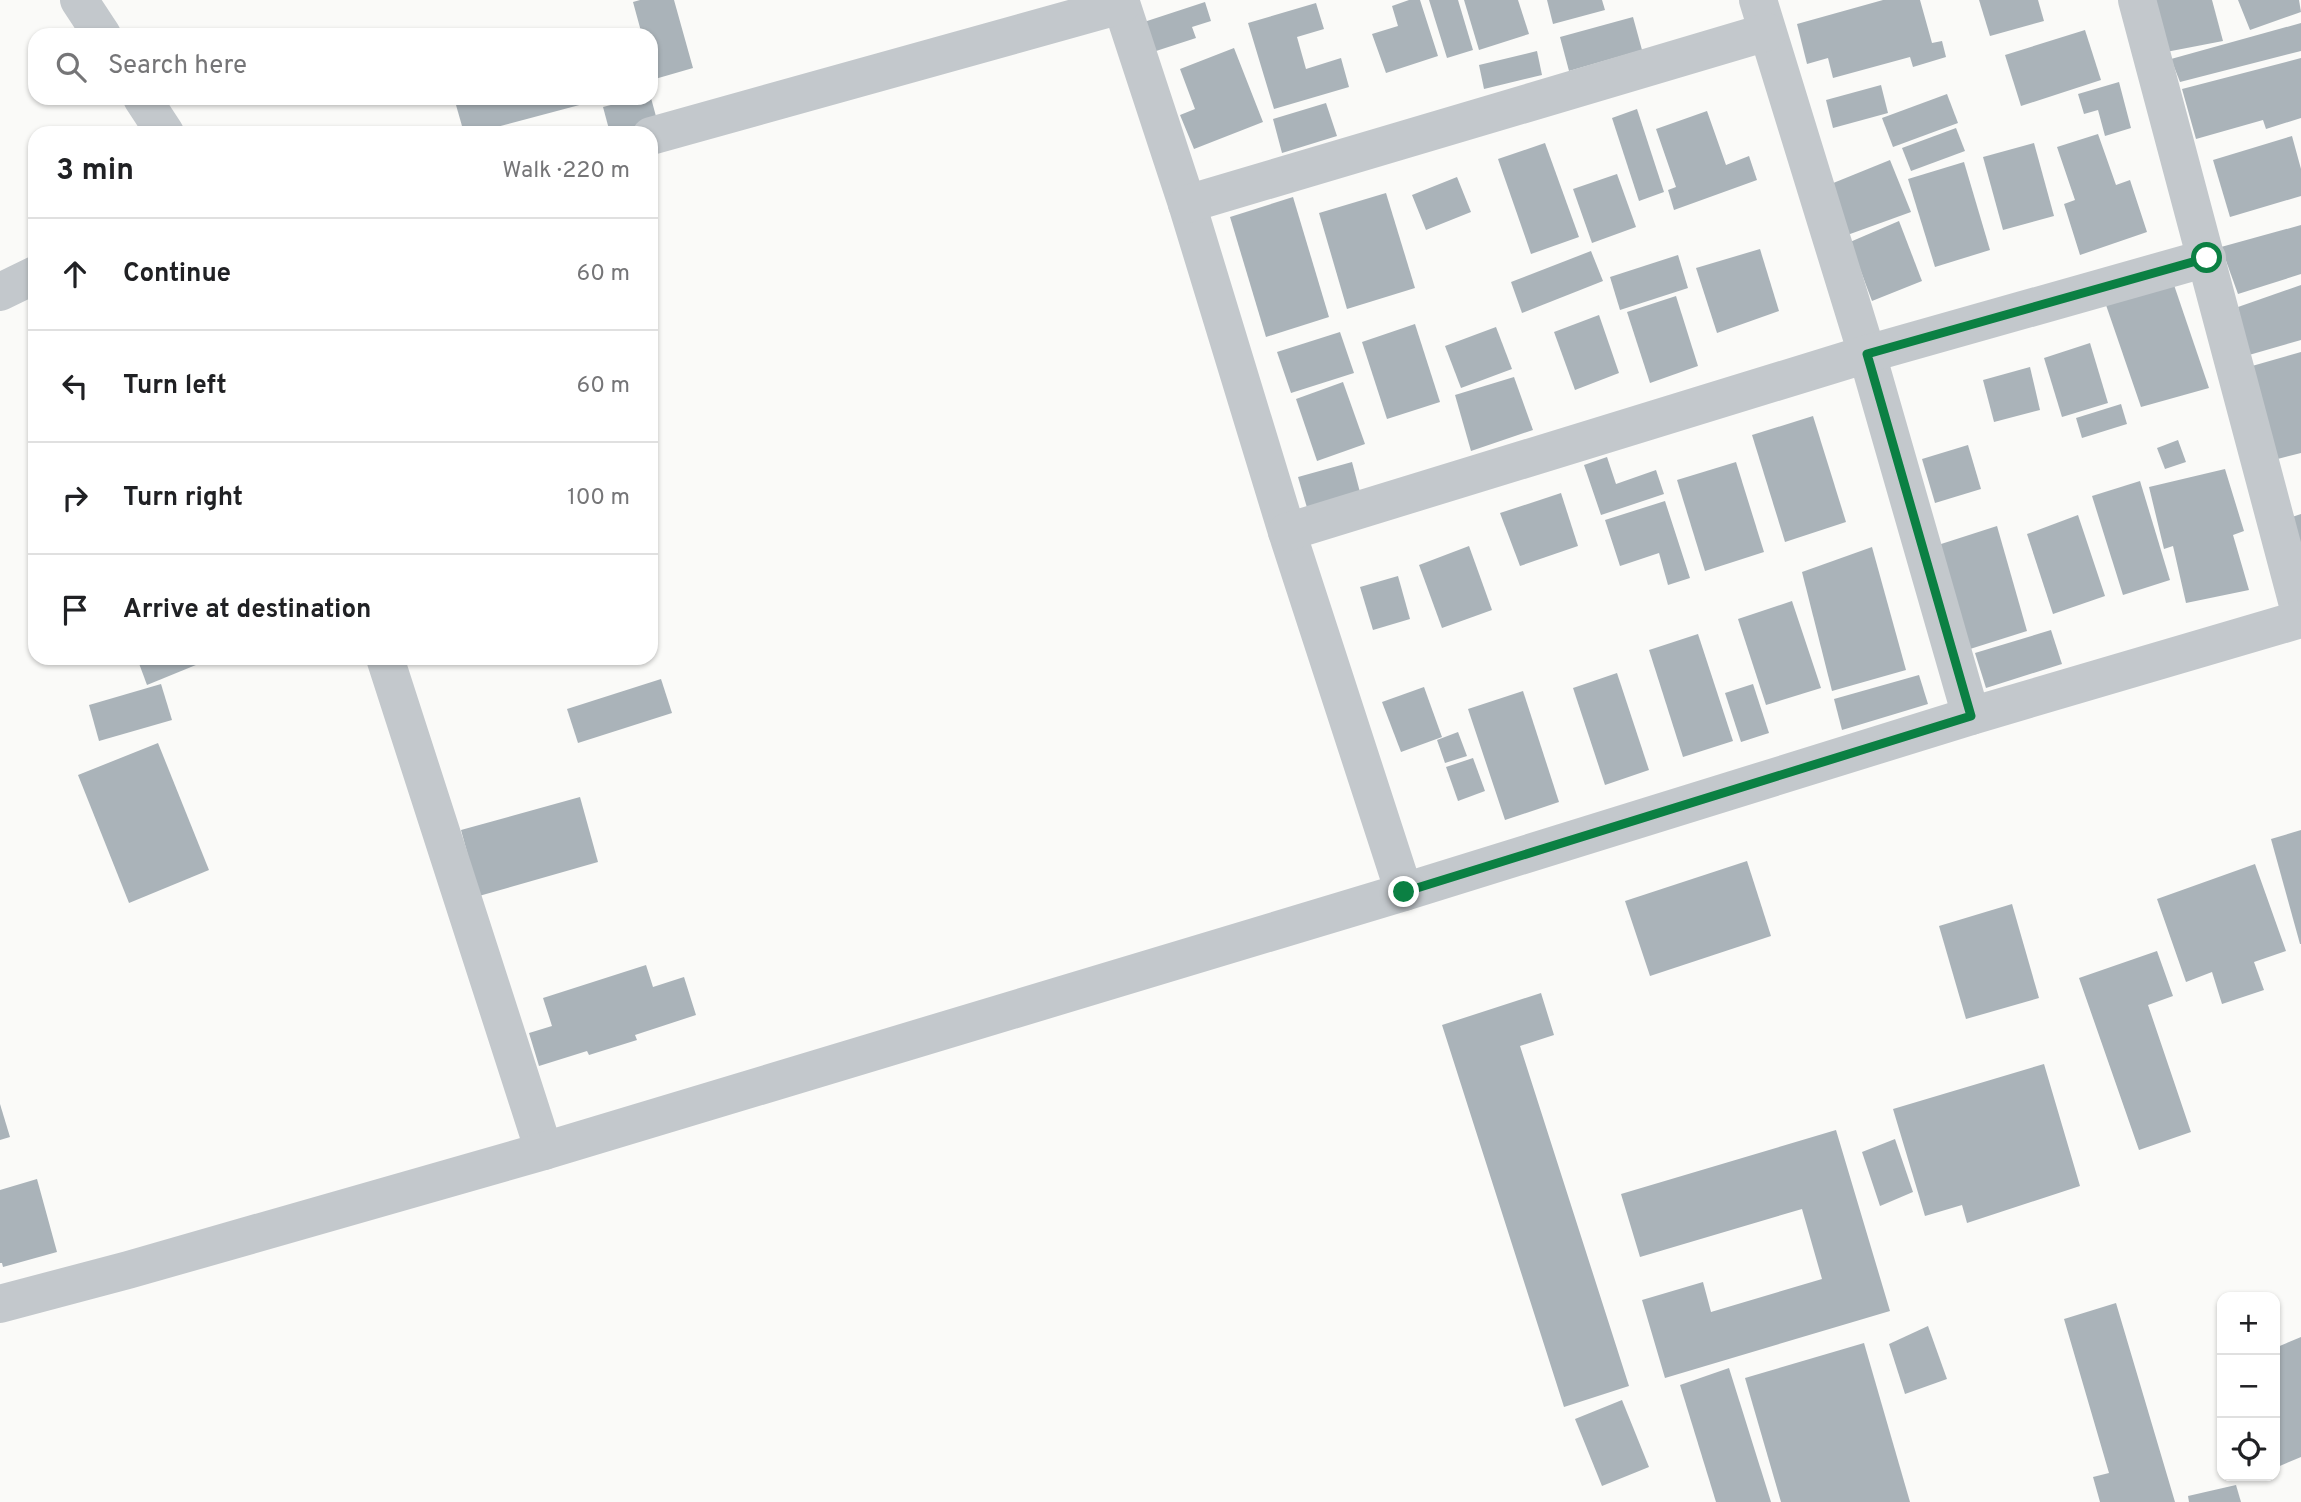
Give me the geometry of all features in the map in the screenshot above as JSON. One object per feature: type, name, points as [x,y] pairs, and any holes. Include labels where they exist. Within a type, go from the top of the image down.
[{"type":"street","points":[[79,0],[97,28]]},
{"type":"street","points":[[0,1304],[544,1151],[2301,618],[2137,0]]},
{"type":"street","points":[[658,134],[1121,2],[1287,532],[1404,892]]},
{"type":"street","points":[[1186,204],[1762,16],[1867,354],[1971,716]]},
{"type":"street","points":[[147,105],[160,126]]},
{"type":"street","points":[[1287,532],[1867,354],[2207,258]]},
{"type":"street","points":[[0,292],[28,278]]},
{"type":"street","points":[[387,665],[544,1151]]},
{"type":"building","points":[[674,0],[693,68],[658,78],[658,28],[640,28],[633,2]]},
{"type":"building","points":[[1409,0],[1420,0],[1438,56],[1386,73],[1372,34],[1398,26],[1392,6]]},
{"type":"building","points":[[1429,0],[1458,0],[1473,50],[1447,58]]},
{"type":"building","points":[[1464,0],[1518,0],[1529,34],[1479,50]]},
{"type":"building","points":[[1547,0],[1602,0],[1605,10],[1553,24]]},
{"type":"building","points":[[1883,0],[1920,0],[1932,43],[1942,41],[1946,57],[1913,67],[1910,57],[1833,78],[1828,58],[1807,64],[1797,24]]},
{"type":"building","points":[[1979,0],[2038,0],[2044,21],[1990,36]]},
{"type":"building","points":[[2154,0],[2212,0],[2223,41],[2166,52]]},
{"type":"building","points":[[2238,0],[2299,0],[2301,12],[2250,30]]},
{"type":"building","points":[[1205,2],[1211,21],[1192,27],[1196,38],[1153,52],[1144,22]]},
{"type":"building","points":[[1316,3],[1324,29],[1297,37],[1306,69],[1341,58],[1349,87],[1274,109],[1248,23]]},
{"type":"building","points":[[1633,17],[1642,50],[1569,71],[1560,37]]},
{"type":"building","points":[[2301,23],[2301,51],[2180,82],[2171,59]]},
{"type":"building","points":[[2085,30],[2101,80],[2021,106],[2005,55]]},
{"type":"building","points":[[1234,48],[1263,122],[1194,149],[1180,115],[1195,109],[1180,69]]},
{"type":"building","points":[[1537,51],[1542,75],[1484,89],[1479,65]]},
{"type":"building","points":[[2301,58],[2301,118],[2266,129],[2263,120],[2196,139],[2182,89]]},
{"type":"building","points":[[2119,82],[2131,128],[2105,136],[2098,110],[2084,114],[2078,94]]},
{"type":"building","points":[[1881,85],[1888,113],[1833,128],[1826,100]]},
{"type":"building","points":[[1947,94],[1958,123],[1893,147],[1882,118]]},
{"type":"building","points":[[1326,103],[1337,136],[1282,153],[1273,119]]},
{"type":"building","points":[[456,105],[579,105],[500,126],[462,126]]},
{"type":"building","points":[[653,105],[657,120],[635,126],[608,126],[603,107]]},
{"type":"building","points":[[1637,109],[1664,192],[1639,201],[1612,118]]},
{"type":"building","points":[[1707,111],[1726,165],[1749,156],[1757,180],[1674,210],[1668,190],[1676,187],[1656,129]]},
{"type":"building","points":[[1956,128],[1965,151],[1911,171],[1902,148]]},
{"type":"building","points":[[2098,134],[2116,185],[2130,180],[2147,232],[2080,255],[2064,204],[2075,200],[2057,147]]},
{"type":"building","points":[[2292,136],[2301,169],[2301,196],[2230,217],[2213,160]]},
{"type":"building","points":[[1545,143],[1579,237],[1531,254],[1498,159]]},
{"type":"building","points":[[2034,143],[2054,216],[2003,230],[1983,157]]},
{"type":"building","points":[[1890,160],[1911,212],[1839,238],[1816,190]]},
{"type":"building","points":[[1964,162],[1990,250],[1935,267],[1908,179]]},
{"type":"building","points":[[1617,174],[1636,227],[1592,243],[1573,189]]},
{"type":"building","points":[[1457,177],[1471,212],[1426,230],[1412,195]]},
{"type":"building","points":[[1386,193],[1415,288],[1347,309],[1319,213]]},
{"type":"building","points":[[1293,197],[1329,317],[1266,337],[1230,217]]},
{"type":"building","points":[[1899,221],[1922,281],[1872,301],[1850,242]]},
{"type":"building","points":[[2301,225],[2301,274],[2238,294],[2221,247]]},
{"type":"building","points":[[1760,249],[1779,311],[1717,333],[1696,268]]},
{"type":"building","points":[[1591,251],[1603,281],[1522,313],[1511,282]]},
{"type":"building","points":[[1678,255],[1688,288],[1620,310],[1610,277]]},
{"type":"building","points":[[2173,282],[2209,388],[2141,407],[2106,305]]},
{"type":"building","points":[[2301,285],[2301,340],[2249,355],[2238,307]]},
{"type":"building","points":[[1676,296],[1698,366],[1650,383],[1627,312]]},
{"type":"building","points":[[1599,315],[1619,373],[1575,390],[1554,332]]},
{"type":"building","points":[[1415,324],[1440,402],[1387,419],[1362,342]]},
{"type":"building","points":[[1496,327],[1512,369],[1461,388],[1445,346]]},
{"type":"building","points":[[1340,332],[1354,373],[1291,393],[1277,352]]},
{"type":"building","points":[[2090,343],[2108,403],[2062,417],[2044,358]]},
{"type":"building","points":[[2301,352],[2301,453],[2270,461],[2245,368]]},
{"type":"building","points":[[2030,367],[2040,410],[1994,422],[1983,380]]},
{"type":"building","points":[[1514,377],[1533,430],[1471,451],[1455,395]]},
{"type":"building","points":[[1343,382],[1365,444],[1317,461],[1296,399]]},
{"type":"building","points":[[2121,404],[2127,424],[2082,438],[2076,418]]},
{"type":"building","points":[[1813,416],[1846,522],[1785,542],[1752,435]]},
{"type":"building","points":[[2178,440],[2186,462],[2165,469],[2157,448]]},
{"type":"building","points":[[1968,445],[1981,489],[1935,503],[1922,459]]},
{"type":"building","points":[[1607,457],[1616,484],[1656,470],[1664,494],[1601,515],[1584,465]]},
{"type":"building","points":[[1352,462],[1361,496],[1308,511],[1298,477]]},
{"type":"building","points":[[1736,462],[1764,552],[1705,571],[1677,480]]},
{"type":"building","points":[[2225,469],[2244,531],[2233,535],[2249,590],[2186,603],[2173,546],[2164,549],[2149,487]]},
{"type":"building","points":[[2140,481],[2170,580],[2123,595],[2092,496]]},
{"type":"building","points":[[1561,493],[1578,546],[1520,566],[1500,513]]},
{"type":"building","points":[[1665,501],[1690,578],[1668,585],[1659,553],[1620,566],[1605,520]]},
{"type":"building","points":[[2301,514],[2301,558],[2289,518]]},
{"type":"building","points":[[2078,515],[2105,596],[2053,614],[2027,534]]},
{"type":"building","points":[[1997,526],[2027,631],[1970,649],[1938,545]]},
{"type":"building","points":[[1469,546],[1492,610],[1442,628],[1419,565]]},
{"type":"building","points":[[1872,547],[1906,670],[1832,691],[1802,572]]},
{"type":"building","points":[[1398,576],[1410,619],[1373,630],[1360,587]]},
{"type":"building","points":[[1792,601],[1821,688],[1766,705],[1738,619]]},
{"type":"building","points":[[2051,630],[2062,664],[1986,688],[1975,653]]},
{"type":"building","points":[[1698,634],[1733,741],[1683,757],[1649,650]]},
{"type":"building","points":[[140,665],[196,665],[147,685]]},
{"type":"building","points":[[1617,673],[1649,770],[1605,785],[1573,688]]},
{"type":"building","points":[[1919,675],[1928,704],[1842,730],[1834,699]]},
{"type":"building","points":[[661,679],[672,713],[578,743],[567,709]]},
{"type":"building","points":[[161,684],[172,720],[99,741],[89,705]]},
{"type":"building","points":[[1753,684],[1769,733],[1741,742],[1725,693]]},
{"type":"building","points":[[1424,687],[1442,737],[1401,752],[1382,702]]},
{"type":"building","points":[[1523,691],[1559,802],[1505,820],[1468,709]]},
{"type":"building","points":[[1458,732],[1467,756],[1445,763],[1437,740]]},
{"type":"building","points":[[158,743],[209,870],[129,903],[78,775]]},
{"type":"building","points":[[1473,758],[1485,791],[1458,801],[1446,767]]},
{"type":"building","points":[[580,797],[598,862],[479,896],[461,830]]},
{"type":"building","points":[[2301,830],[2301,944],[2300,944],[2271,839]]},
{"type":"building","points":[[1747,861],[1771,936],[1650,976],[1625,901]]},
{"type":"building","points":[[2255,864],[2286,951],[2254,962],[2264,990],[2222,1004],[2212,972],[2186,982],[2157,899]]},
{"type":"building","points":[[2012,904],[2039,998],[1966,1019],[1939,926]]},
{"type":"building","points":[[2157,951],[2173,996],[2148,1005],[2191,1132],[2139,1150],[2079,978]]},
{"type":"building","points":[[646,965],[653,987],[684,977],[696,1015],[635,1035],[637,1040],[589,1055],[587,1051],[539,1066],[529,1033],[552,1026],[543,998]]},
{"type":"building","points":[[1541,993],[1554,1035],[1520,1046],[1629,1386],[1564,1407],[1442,1025]]},
{"type":"building","points":[[2044,1064],[2080,1186],[1967,1223],[1962,1205],[1925,1216],[1893,1109]]},
{"type":"building","points":[[0,1104],[10,1137],[0,1140]]},
{"type":"building","points":[[1836,1130],[1890,1311],[1665,1378],[1642,1300],[1703,1282],[1711,1312],[1822,1279],[1802,1209],[1640,1257],[1621,1194]]},
{"type":"building","points":[[1895,1139],[1913,1192],[1880,1206],[1862,1152]]},
{"type":"building","points":[[37,1179],[57,1252],[3,1267],[0,1263],[0,1190]]},
{"type":"building","points":[[2116,1303],[2175,1502],[2100,1502],[2093,1477],[2109,1473],[2064,1319]]},
{"type":"building","points":[[1928,1326],[1947,1379],[1905,1394],[1889,1344]]},
{"type":"building","points":[[2301,1337],[2301,1457],[2280,1466],[2280,1355],[2280,1346]]},
{"type":"building","points":[[1864,1343],[1910,1502],[1781,1502],[1745,1378]]},
{"type":"building","points":[[1729,1368],[1771,1502],[1716,1502],[1680,1385]]},
{"type":"building","points":[[1622,1400],[1649,1467],[1602,1486],[1575,1419]]},
{"type":"building","points":[[2236,1485],[2241,1502],[2189,1502],[2188,1496]]},
{"type":"route","points":[[1404,892],[1971,716],[1867,354],[2207,258]]}]
